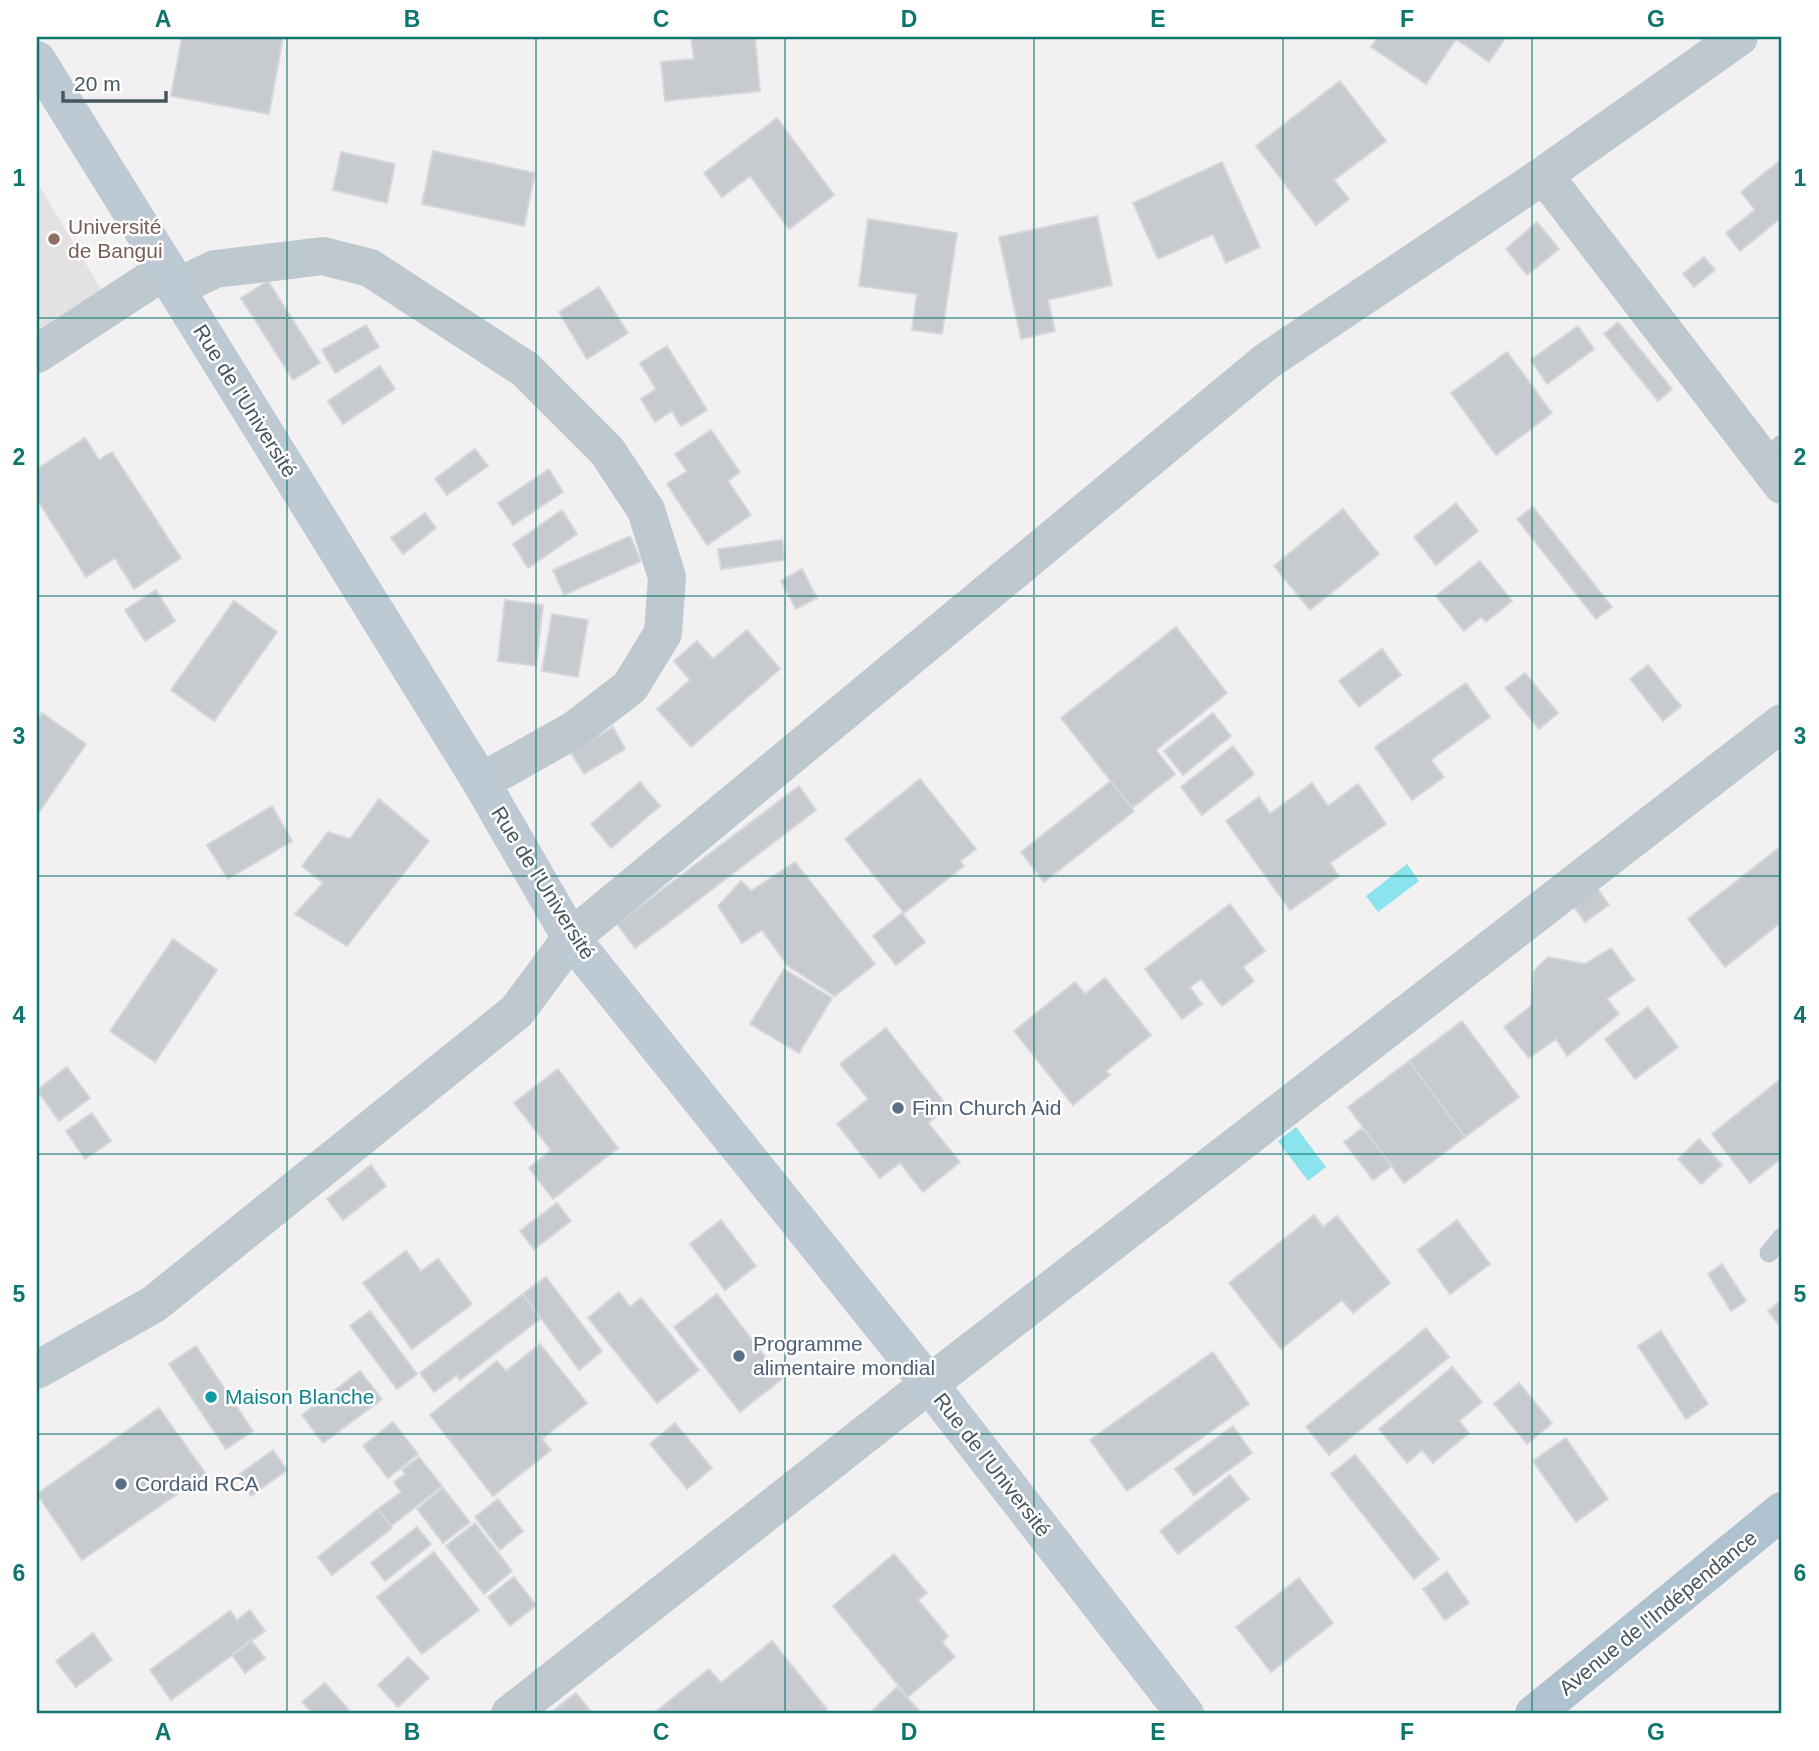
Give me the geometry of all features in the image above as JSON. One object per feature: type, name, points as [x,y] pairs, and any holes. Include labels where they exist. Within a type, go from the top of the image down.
[{"type":"main road","name":"Avenue de l'Indépendance","points":[[1534,1714],[1782,1511]]},
{"type":"street","points":[[37,1370],[154,1304],[517,1011],[572,937],[1267,361],[1544,175],[1740,37]]},
{"type":"street","name":"Rue de l'Université","points":[[37,60],[481,782],[572,937],[929,1384],[1185,1714]]},
{"type":"street","points":[[1544,175],[1776,463]]},
{"type":"street","points":[[37,354],[171,279],[215,269],[323,256],[370,268],[525,369],[607,451],[646,510],[667,577],[663,634],[629,687],[574,730],[481,782]]},
{"type":"street","points":[[510,1714],[929,1384],[1782,723]]},
{"type":"lane","points":[[1769,1253],[1782,1237]]},
{"type":"shaded area","name":"Université de Bangui","points":[[37,182],[105,296],[37,338]]},
{"type":"water","points":[[1407,864],[1419,881],[1378,912],[1366,896]]},
{"type":"water","points":[[1296,1127],[1326,1167],[1308,1181],[1278,1141]]},
{"type":"building","points":[[182,37],[283,37],[269,114],[171,96]]},
{"type":"building","points":[[691,37],[755,37],[760,91],[665,101],[661,62],[694,59]]},
{"type":"building","points":[[1378,37],[1506,37],[1489,62],[1456,39],[1426,84],[1371,47]]},
{"type":"building","points":[[1340,81],[1386,141],[1334,180],[1349,199],[1316,225],[1256,146]]},
{"type":"building","points":[[777,118],[834,195],[789,229],[750,176],[722,197],[704,173]]},
{"type":"building","points":[[433,151],[535,173],[524,226],[422,204]]},
{"type":"building","points":[[341,152],[395,164],[387,203],[333,190]]},
{"type":"building","points":[[1782,159],[1782,217],[1740,251],[1726,233],[1755,210],[1741,192]]},
{"type":"building","points":[[1222,162],[1260,247],[1226,263],[1213,234],[1158,259],[1133,203]]},
{"type":"building","points":[[1097,216],[1112,285],[1048,300],[1055,331],[1021,339],[999,237]]},
{"type":"building","points":[[868,219],[957,233],[942,334],[912,330],[917,294],[859,286]]},
{"type":"building","points":[[1537,222],[1559,249],[1527,275],[1506,249]]},
{"type":"building","points":[[1704,257],[1715,270],[1694,287],[1683,274]]},
{"type":"building","points":[[268,281],[320,363],[293,380],[241,298]]},
{"type":"building","points":[[599,287],[628,333],[587,359],[559,312]]},
{"type":"building","points":[[1618,322],[1672,389],[1658,401],[1604,334]]},
{"type":"building","points":[[366,325],[379,347],[335,373],[322,350]]},
{"type":"building","points":[[1578,326],[1594,349],[1547,384],[1531,360]]},
{"type":"building","points":[[667,346],[707,410],[681,426],[672,411],[655,422],[641,399],[656,389],[640,363]]},
{"type":"building","points":[[1507,352],[1552,413],[1496,455],[1451,393]]},
{"type":"building","points":[[380,366],[395,389],[343,424],[328,401]]},
{"type":"building","points":[[711,430],[740,472],[728,481],[751,515],[707,545],[667,484],[687,471],[675,454]]},
{"type":"building","points":[[85,438],[99,460],[112,452],[181,558],[134,589],[115,558],[86,577],[37,499],[37,469]]},
{"type":"building","points":[[475,449],[488,466],[447,495],[435,479]]},
{"type":"building","points":[[549,469],[563,492],[513,525],[498,503]]},
{"type":"building","points":[[1456,503],[1478,531],[1436,565],[1414,537]]},
{"type":"building","points":[[1533,507],[1612,607],[1596,619],[1517,519]]},
{"type":"building","points":[[1343,509],[1379,554],[1310,610],[1274,566]]},
{"type":"building","points":[[562,510],[577,534],[528,568],[513,544]]},
{"type":"building","points":[[425,513],[436,528],[403,554],[391,538]]},
{"type":"building","points":[[630,536],[641,561],[564,595],[553,570]]},
{"type":"building","points":[[782,540],[785,560],[721,569],[718,549]]},
{"type":"building","points":[[1480,561],[1512,601],[1486,622],[1481,617],[1464,631],[1436,596]]},
{"type":"building","points":[[802,569],[817,598],[796,609],[781,581]]},
{"type":"building","points":[[156,590],[175,621],[145,641],[125,610]]},
{"type":"building","points":[[505,600],[543,605],[536,666],[498,661]]},
{"type":"building","points":[[234,601],[277,632],[214,721],[171,690]]},
{"type":"building","points":[[552,614],[588,620],[578,677],[542,671]]},
{"type":"building","points":[[1176,627],[1227,693],[1156,750],[1175,774],[1132,808],[1061,718]]},
{"type":"building","points":[[747,630],[780,669],[691,747],[657,709],[690,680],[674,661],[697,641],[713,659]]},
{"type":"building","points":[[1382,649],[1401,675],[1359,707],[1339,681]]},
{"type":"building","points":[[1648,665],[1681,706],[1663,721],[1630,679]]},
{"type":"building","points":[[1525,673],[1558,713],[1539,729],[1505,688]]},
{"type":"building","points":[[1466,683],[1490,717],[1431,760],[1444,777],[1412,800],[1375,747]]},
{"type":"building","points":[[42,713],[86,744],[37,815],[37,721]]},
{"type":"building","points":[[1213,713],[1231,736],[1183,775],[1164,751]]},
{"type":"building","points":[[613,727],[625,749],[584,774],[571,753]]},
{"type":"building","points":[[1233,746],[1254,774],[1202,815],[1181,787]]},
{"type":"building","points":[[920,779],[976,849],[960,861],[964,866],[904,913],[845,839]]},
{"type":"building","points":[[1111,781],[1134,811],[1044,882],[1021,852]]},
{"type":"building","points":[[640,782],[660,806],[611,848],[591,824]]},
{"type":"building","points":[[1312,783],[1328,806],[1358,784],[1386,824],[1330,863],[1339,876],[1290,910],[1226,821],[1259,797],[1270,814]]},
{"type":"building","points":[[799,786],[816,810],[635,948],[617,924]]},
{"type":"building","points":[[379,799],[429,841],[347,946],[295,914],[323,883],[302,866],[328,832],[350,839]]},
{"type":"building","points":[[272,806],[292,841],[228,879],[207,845]]},
{"type":"building","points":[[1780,847],[1782,928],[1779,924],[1725,967],[1688,919]]},
{"type":"building","points":[[795,862],[875,964],[835,996],[788,966],[762,930],[742,943],[718,906],[741,881],[751,891]]},
{"type":"building","points":[[1592,881],[1609,905],[1585,922],[1568,899]]},
{"type":"building","points":[[1230,904],[1265,951],[1243,967],[1254,981],[1222,1006],[1201,979],[1190,987],[1202,1004],[1182,1019],[1145,969]]},
{"type":"building","points":[[902,913],[925,942],[896,965],[873,936]]},
{"type":"building","points":[[173,939],[217,970],[155,1062],[110,1031]]},
{"type":"building","points":[[1611,948],[1634,980],[1607,999],[1619,1014],[1567,1056],[1556,1039],[1529,1058],[1504,1027],[1531,1006],[1534,971],[1548,957],[1585,964]]},
{"type":"building","points":[[784,969],[832,998],[799,1053],[750,1024]]},
{"type":"building","points":[[1105,978],[1151,1035],[1106,1071],[1110,1075],[1073,1105],[1014,1031],[1075,982],[1085,994]]},
{"type":"building","points":[[1648,1007],[1678,1047],[1635,1079],[1605,1039]]},
{"type":"building","points":[[1462,1021],[1519,1097],[1465,1137],[1409,1061]]},
{"type":"building","points":[[886,1028],[948,1107],[928,1123],[960,1162],[923,1192],[900,1163],[880,1178],[837,1124],[868,1099],[840,1064]]},
{"type":"building","points":[[1409,1061],[1465,1137],[1404,1183],[1348,1107]]},
{"type":"building","points":[[67,1067],[90,1098],[59,1121],[37,1090]]},
{"type":"building","points":[[558,1069],[618,1148],[553,1199],[529,1168],[551,1150],[514,1103]]},
{"type":"building","points":[[1782,1078],[1782,1158],[1750,1183],[1712,1134]]},
{"type":"building","points":[[92,1113],[111,1141],[85,1159],[66,1131]]},
{"type":"building","points":[[1363,1128],[1392,1166],[1373,1180],[1344,1142]]},
{"type":"building","points":[[1699,1139],[1722,1165],[1701,1184],[1678,1159]]},
{"type":"building","points":[[371,1165],[386,1186],[343,1220],[327,1199]]},
{"type":"building","points":[[557,1203],[571,1221],[534,1249],[520,1231]]},
{"type":"building","points":[[1314,1215],[1323,1227],[1337,1216],[1390,1283],[1353,1313],[1342,1300],[1281,1349],[1229,1283]]},
{"type":"building","points":[[721,1220],[756,1266],[725,1290],[690,1244]]},
{"type":"building","points":[[1457,1220],[1490,1264],[1450,1294],[1418,1250]]},
{"type":"building","points":[[406,1251],[421,1271],[438,1259],[472,1304],[412,1349],[363,1283]]},
{"type":"building","points":[[1722,1264],[1746,1301],[1731,1311],[1708,1274]]},
{"type":"building","points":[[546,1277],[602,1351],[579,1370],[523,1294]]},
{"type":"building","points":[[619,1292],[630,1307],[641,1298],[699,1370],[657,1403],[588,1318]]},
{"type":"building","points":[[523,1294],[540,1319],[460,1380],[457,1375],[434,1392],[420,1373]]},
{"type":"building","points":[[717,1294],[782,1379],[740,1412],[674,1327]]},
{"type":"building","points":[[1782,1300],[1782,1329],[1768,1311]]},
{"type":"building","points":[[370,1311],[417,1374],[397,1389],[350,1326]]},
{"type":"building","points":[[1426,1328],[1449,1357],[1329,1455],[1306,1427]]},
{"type":"building","points":[[1661,1331],[1708,1404],[1686,1419],[1638,1346]]},
{"type":"building","points":[[540,1344],[587,1403],[542,1439],[551,1450],[493,1496],[430,1415],[497,1361],[506,1371]]},
{"type":"building","name":"Maison Blanche","points":[[196,1346],[253,1431],[226,1449],[169,1364]]},
{"type":"building","points":[[1213,1352],[1249,1404],[1127,1491],[1090,1440]]},
{"type":"building","points":[[1452,1367],[1482,1402],[1459,1421],[1469,1433],[1433,1463],[1422,1450],[1407,1463],[1379,1429]]},
{"type":"building","points":[[360,1371],[382,1399],[323,1443],[302,1415]]},
{"type":"building","points":[[1519,1383],[1552,1423],[1527,1444],[1494,1404]]},
{"type":"building","name":"Cordaid RCA","points":[[159,1408],[206,1474],[82,1560],[37,1494]]},
{"type":"building","points":[[393,1422],[418,1454],[388,1478],[363,1446]]},
{"type":"building","points":[[675,1423],[712,1468],[687,1489],[650,1444]]},
{"type":"building","points":[[1233,1426],[1252,1453],[1194,1495],[1175,1469]]},
{"type":"building","points":[[1566,1438],[1608,1499],[1576,1522],[1533,1461]]},
{"type":"building","points":[[273,1450],[287,1470],[251,1496],[237,1476]]},
{"type":"building","points":[[1355,1455],[1439,1559],[1414,1579],[1331,1474]]},
{"type":"building","points":[[419,1457],[442,1486],[391,1526],[378,1509],[401,1492],[394,1482],[405,1474],[402,1470]]},
{"type":"building","points":[[1230,1475],[1249,1499],[1178,1554],[1160,1531]]},
{"type":"building","points":[[443,1488],[470,1522],[443,1543],[417,1509]]},
{"type":"building","points":[[498,1499],[523,1531],[500,1550],[475,1517]]},
{"type":"building","points":[[378,1509],[392,1528],[332,1575],[318,1557]]},
{"type":"building","points":[[475,1523],[512,1571],[484,1594],[446,1546]]},
{"type":"building","points":[[417,1527],[431,1544],[385,1581],[371,1563]]},
{"type":"building","points":[[434,1552],[479,1610],[422,1654],[377,1597]]},
{"type":"building","points":[[894,1554],[927,1593],[918,1600],[948,1636],[942,1642],[955,1657],[908,1697],[833,1606]]},
{"type":"building","points":[[1447,1572],[1469,1603],[1445,1620],[1423,1589]]},
{"type":"building","points":[[514,1577],[536,1605],[510,1626],[488,1597]]},
{"type":"building","points":[[1299,1578],[1333,1623],[1271,1672],[1236,1627]]},
{"type":"building","points":[[250,1610],[265,1631],[171,1700],[150,1670],[230,1611],[237,1620]]},
{"type":"building","points":[[93,1633],[112,1660],[76,1687],[56,1661]]},
{"type":"building","points":[[251,1640],[265,1658],[245,1673],[232,1655]]},
{"type":"building","points":[[772,1641],[827,1709],[821,1714],[653,1714],[709,1669],[721,1683]]},
{"type":"building","points":[[408,1657],[429,1678],[398,1707],[378,1685]]},
{"type":"building","points":[[325,1683],[349,1710],[345,1714],[313,1714],[302,1702]]},
{"type":"building","points":[[897,1687],[919,1710],[914,1714],[877,1714],[873,1710]]},
{"type":"building","points":[[576,1693],[593,1714],[549,1714]]},
{"type":"place","name":"Université de Bangui","points":[[54,239]]},
{"type":"place","name":"Finn Church Aid","points":[[898,1108]]},
{"type":"place","name":"Programme alimentaire mondial","points":[[739,1356]]},
{"type":"place","name":"Maison Blanche","points":[[211,1397]]},
{"type":"place","name":"Cordaid RCA","points":[[121,1484]]}]
